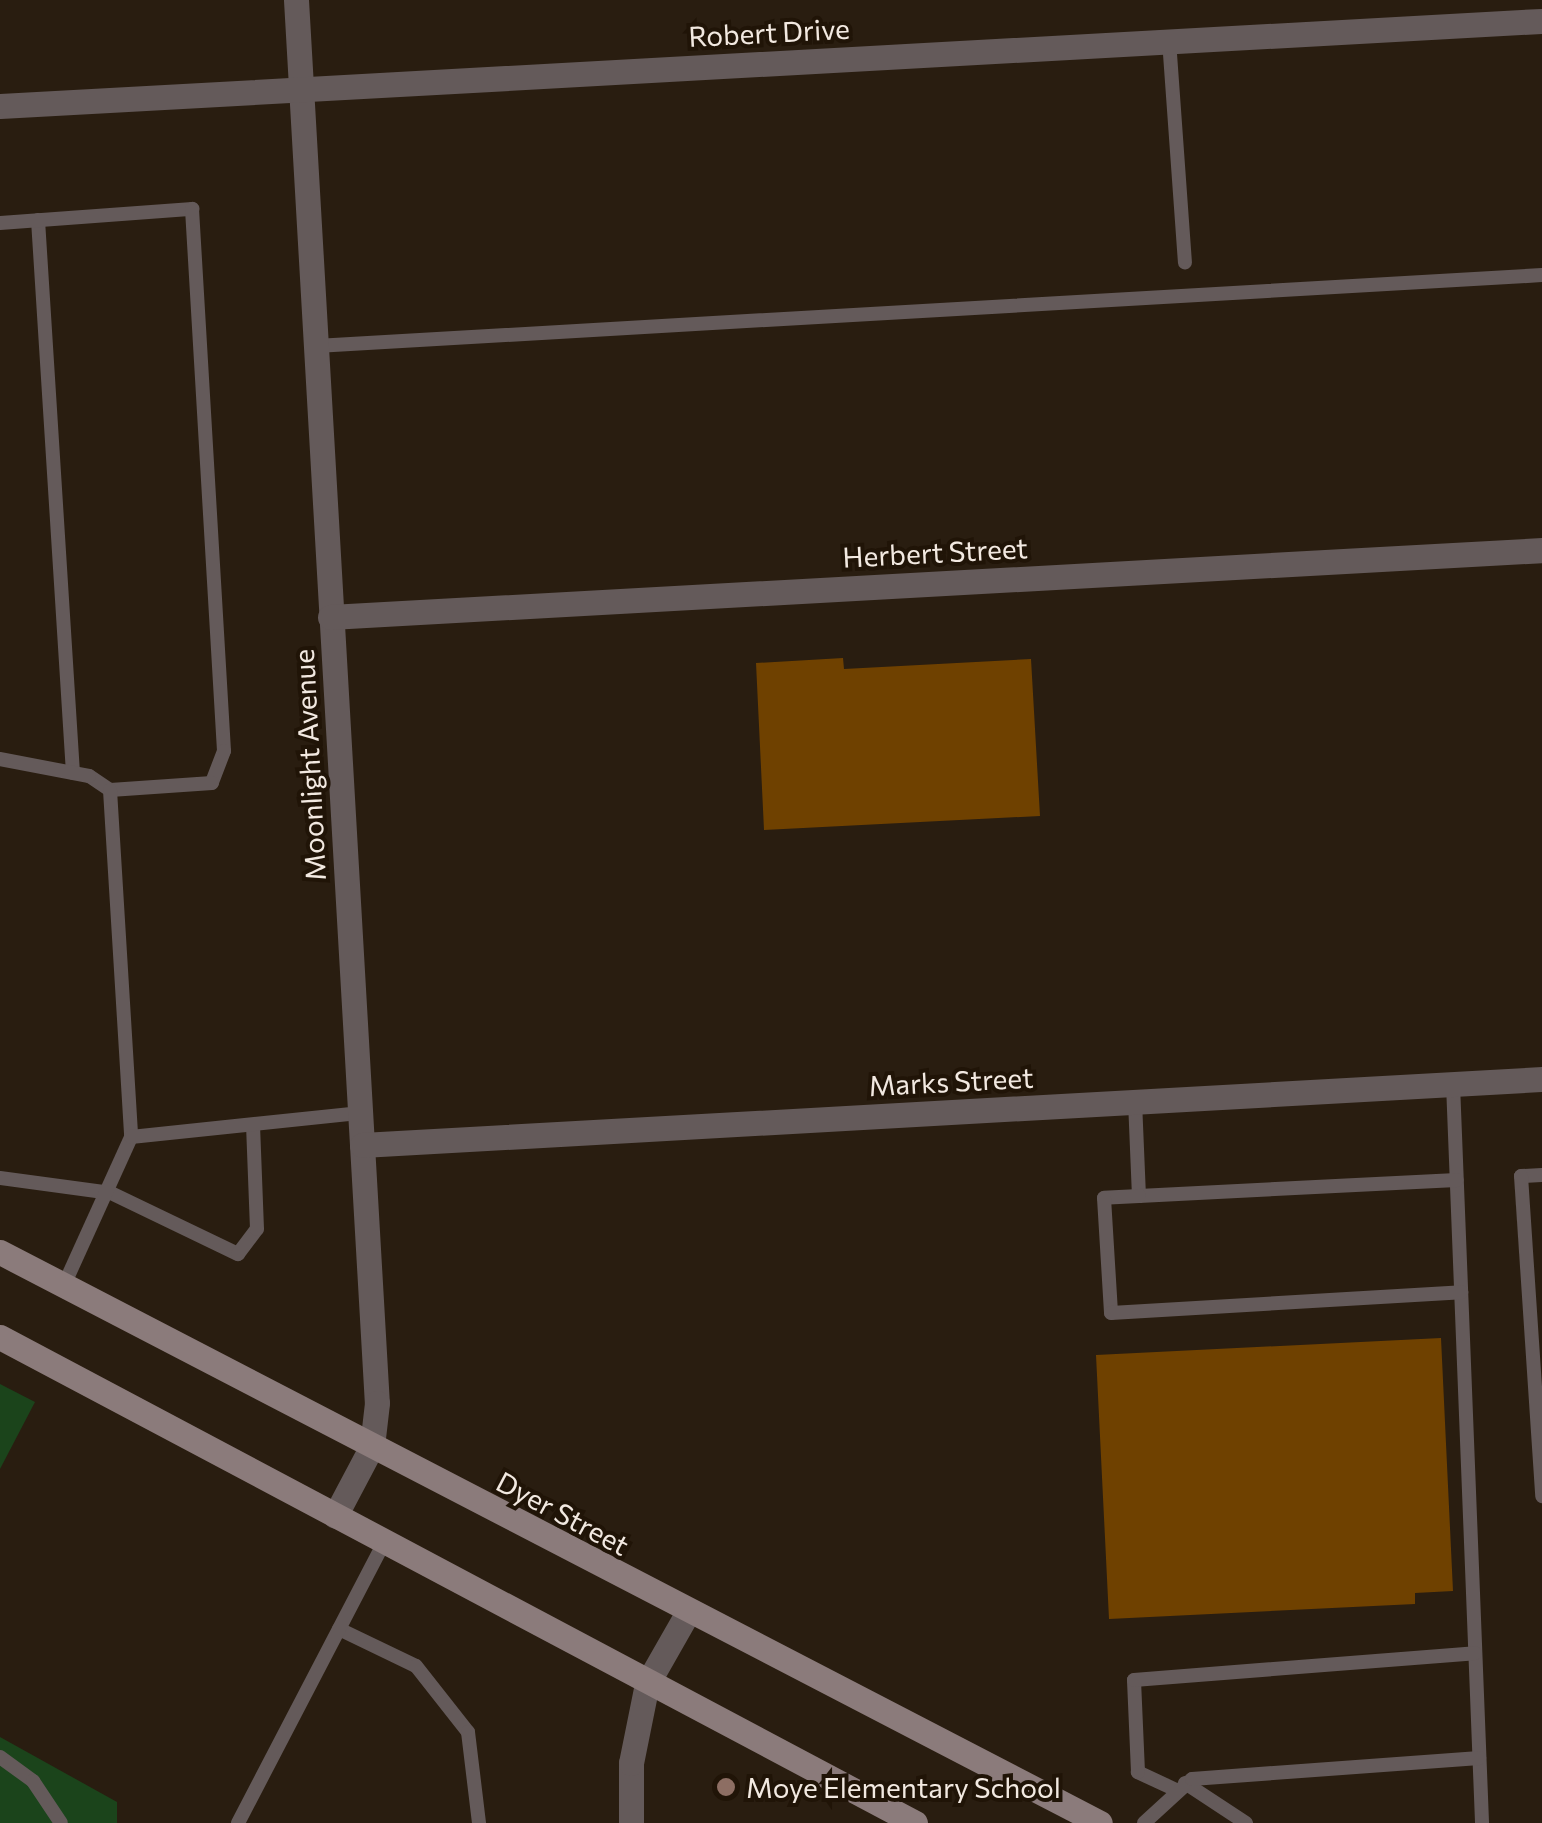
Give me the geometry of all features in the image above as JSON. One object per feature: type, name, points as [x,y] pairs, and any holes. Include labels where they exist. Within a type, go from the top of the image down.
[{"type":"main road","name":"Dyer Street","points":[[0,1252],[1100,1823]]},
{"type":"main road","points":[[0,1336],[647,1684],[915,1823]]},
{"type":"street","name":"Moonlight Avenue","points":[[296,0],[361,1114],[372,1446],[335,1516]]},
{"type":"street","name":"Robert Drive","points":[[0,106],[1542,21]]},
{"type":"street","name":"Herbert Street","points":[[330,618],[1542,550]]},
{"type":"street","name":"Marks Street","points":[[362,1145],[1542,1079]]},
{"type":"street","points":[[631,1823],[630,1763],[647,1684],[688,1612]]},
{"type":"lane","points":[[1169,40],[1185,262]]},
{"type":"lane","points":[[0,223],[192,209],[224,751],[212,783],[110,790],[74,773],[0,758]]},
{"type":"lane","points":[[38,220],[74,773]]},
{"type":"lane","points":[[316,346],[1542,275]]},
{"type":"lane","points":[[64,1286],[111,1193],[132,1138],[110,790]]},
{"type":"lane","points":[[1453,1084],[1482,1823]]},
{"type":"lane","points":[[1134,1102],[1139,1196]]},
{"type":"lane","points":[[132,1138],[361,1114]]},
{"type":"lane","points":[[0,1178],[111,1193],[238,1254],[257,1229],[252,1125]]},
{"type":"lane","points":[[1542,1175],[1521,1176],[1542,1496]]},
{"type":"lane","points":[[1458,1180],[1104,1198],[1111,1313],[1461,1292]]},
{"type":"lane","points":[[238,1823],[384,1543]]},
{"type":"lane","points":[[339,1629],[416,1666],[468,1732],[479,1823]]},
{"type":"lane","points":[[1246,1823],[1179,1786],[1138,1772],[1134,1680],[1475,1653]]},
{"type":"lane","points":[[0,1756],[33,1781],[61,1823]]},
{"type":"lane","points":[[1144,1823],[1179,1786],[1479,1758]]},
{"type":"green space","points":[[0,1384],[35,1402],[0,1469]]},
{"type":"green space","points":[[0,1737],[117,1802],[117,1823],[0,1823]]},
{"type":"building","points":[[843,658],[844,669],[1031,659],[1040,816],[764,830],[756,663]]},
{"type":"building","points":[[1441,1338],[1453,1591],[1415,1593],[1415,1604],[1109,1619],[1096,1355]]},
{"type":"place","name":"Moye Elementary School","points":[[726,1787]]}]
